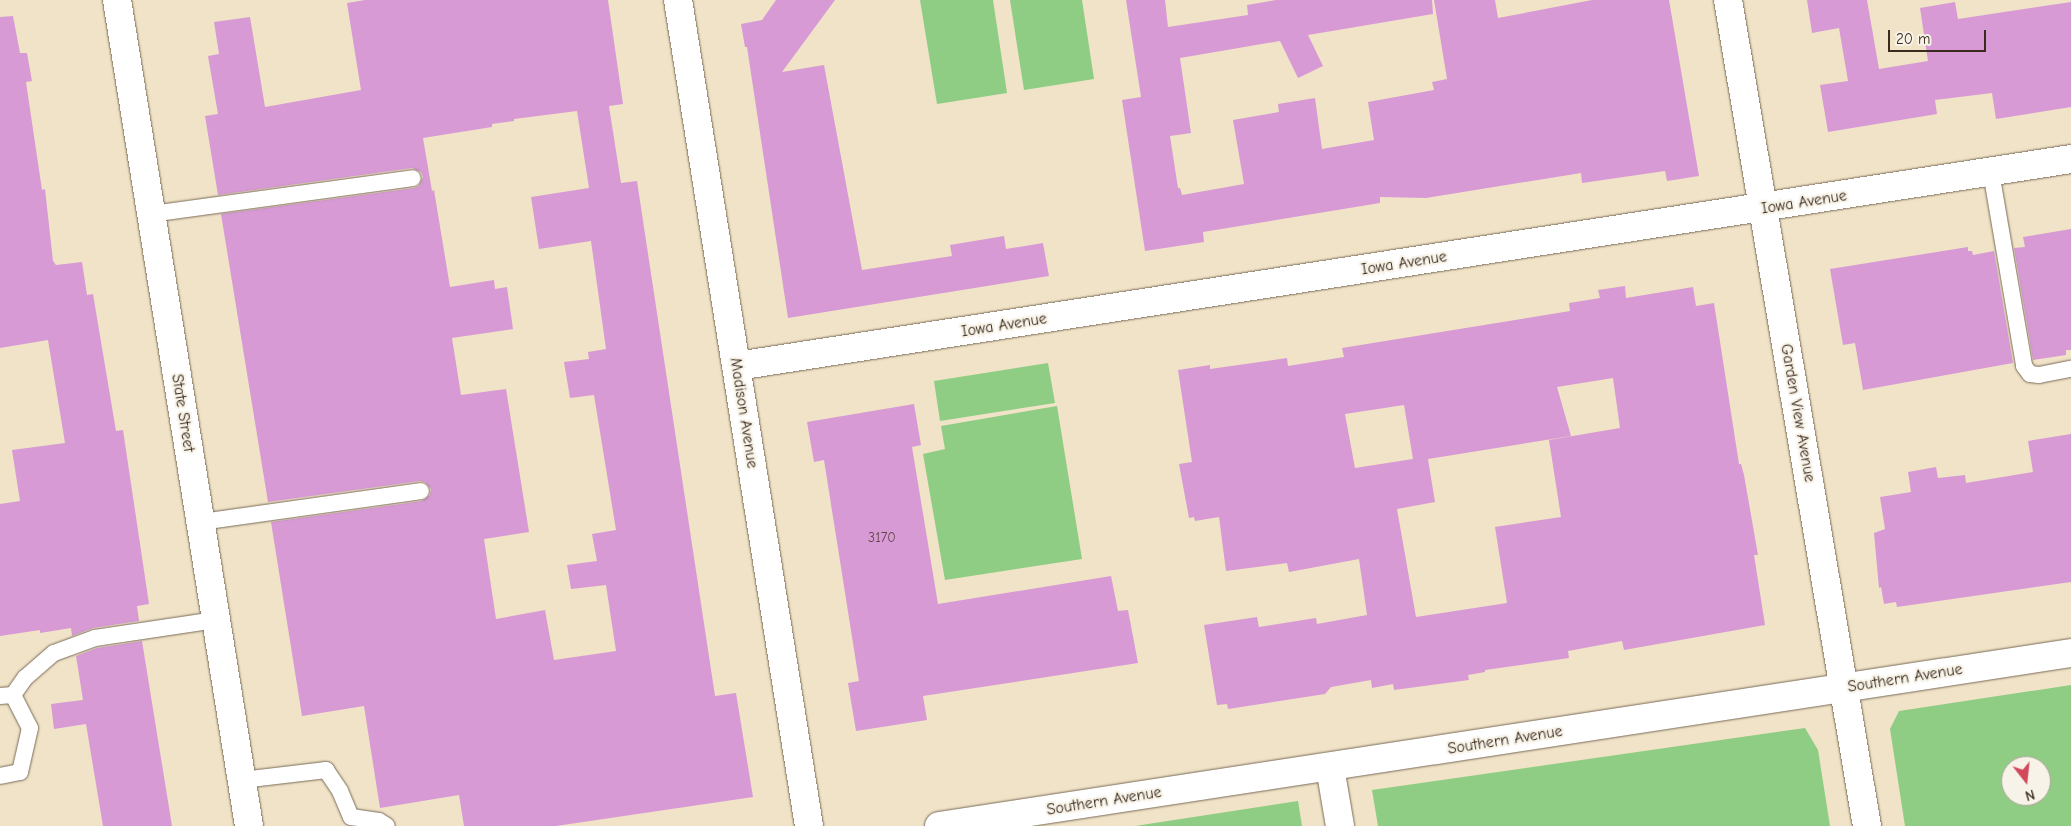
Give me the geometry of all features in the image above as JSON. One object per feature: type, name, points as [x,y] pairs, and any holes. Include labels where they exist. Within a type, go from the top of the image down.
[{"type":"street","name":"State Street","points":[[117,0],[249,826]]},
{"type":"street","name":"Madison Avenue","points":[[678,0],[809,826]]},
{"type":"street","name":"Garden View Avenue","points":[[1728,0],[1762,208],[1846,688],[1867,826]]},
{"type":"street","name":"Iowa Avenue","points":[[737,366],[2071,160]]},
{"type":"street","name":"Southern Avenue","points":[[938,826],[2071,653]]},
{"type":"street","points":[[1330,767],[1340,826]]},
{"type":"lane","points":[[1991,172],[2024,366],[2030,374],[2038,375],[2071,369]]},
{"type":"lane","points":[[151,214],[413,178]]},
{"type":"lane","points":[[201,522],[421,491]]},
{"type":"lane","points":[[0,776],[20,772],[30,728],[7,696],[54,652],[95,638],[216,620]]},
{"type":"lane","points":[[242,780],[326,770],[340,792],[351,817],[378,821],[387,826]]},
{"type":"green space","points":[[920,0],[993,0],[1007,93],[937,104]]},
{"type":"green space","points":[[1010,0],[1082,0],[1094,79],[1024,90]]},
{"type":"green space","points":[[1048,363],[1055,403],[940,421],[934,381]]},
{"type":"green space","points":[[1057,406],[1082,559],[945,580],[923,454],[945,449],[941,426]]},
{"type":"green space","points":[[2071,685],[2071,826],[1905,826],[1890,729],[1899,711]]},
{"type":"green space","points":[[1805,728],[1818,750],[1830,826],[1378,826],[1372,790]]},
{"type":"green space","points":[[1298,801],[1302,826],[1135,826]]},
{"type":"building","points":[[365,0],[608,0],[623,104],[609,106],[621,183],[637,181],[715,696],[736,693],[753,797],[556,826],[464,826],[459,795],[380,808],[364,706],[302,716],[271,522],[422,501],[430,495],[431,489],[425,482],[420,481],[268,502],[221,214],[414,188],[419,186],[423,177],[421,172],[412,168],[218,195],[205,116],[218,114],[208,56],[219,54],[214,22],[250,17],[265,107],[361,90],[347,3]],"holes":[[[577,111],[589,188],[531,197],[539,249],[591,241],[606,349],[588,352],[589,359],[564,362],[570,398],[594,395],[616,530],[592,534],[597,561],[567,565],[571,589],[606,585],[616,651],[554,660],[545,610],[496,619],[484,539],[529,532],[506,389],[461,395],[452,338],[513,329],[507,287],[495,289],[494,280],[450,287],[434,190],[432,191],[423,138],[492,127],[492,124],[514,121],[514,119]]]},
{"type":"building","points":[[776,0],[835,0],[782,72],[824,65],[862,270],[952,256],[950,245],[1004,236],[1006,249],[1043,243],[1049,276],[788,318],[747,47],[745,47],[741,24],[762,20]]},
{"type":"building","points":[[1126,0],[1165,0],[1168,27],[1248,15],[1247,5],[1276,0],[1432,0],[1433,14],[1308,35],[1323,66],[1298,78],[1280,41],[1180,58],[1191,133],[1170,136],[1178,188],[1180,188],[1182,195],[1244,184],[1233,120],[1279,112],[1278,104],[1315,98],[1322,149],[1374,140],[1368,102],[1434,90],[1432,82],[1447,79],[1434,0],[1495,0],[1498,18],[1592,0],[1669,0],[1699,176],[1667,181],[1665,171],[1582,183],[1581,173],[1426,198],[1380,197],[1380,203],[1203,232],[1204,242],[1145,251],[1122,100],[1141,97]]},
{"type":"building","points":[[1807,0],[1867,0],[1879,69],[1928,61],[1920,8],[1955,2],[1958,19],[2071,2],[2071,107],[1996,119],[1992,93],[1935,100],[1937,114],[1828,132],[1820,85],[1848,81],[1839,28],[1812,33]]},
{"type":"building","points":[[13,16],[20,53],[27,53],[32,81],[26,82],[42,190],[45,189],[53,261],[56,265],[82,262],[87,295],[93,294],[116,431],[123,430],[149,604],[137,606],[139,621],[93,628],[72,636],[71,628],[0,636],[0,504],[20,501],[12,450],[65,443],[48,340],[0,348],[0,17]]},
{"type":"building","points":[[2071,229],[2071,350],[2066,350],[2066,355],[2033,360],[2014,248],[2025,247],[2023,237]]},
{"type":"building","points":[[1968,247],[1968,251],[1972,251],[1973,255],[1994,251],[2013,363],[1863,390],[1855,343],[1843,345],[1830,269]]},
{"type":"building","points":[[1625,286],[1626,298],[1693,287],[1696,306],[1714,303],[1739,464],[1741,464],[1744,475],[1758,555],[1754,555],[1765,625],[1624,650],[1622,641],[1568,651],[1569,658],[1485,670],[1485,672],[1468,675],[1469,680],[1394,690],[1393,684],[1372,688],[1371,680],[1331,687],[1325,694],[1228,709],[1227,704],[1217,705],[1204,625],[1257,617],[1259,627],[1316,618],[1317,624],[1367,615],[1359,559],[1289,572],[1287,563],[1226,571],[1219,517],[1195,521],[1194,517],[1189,518],[1179,464],[1192,462],[1178,370],[1210,365],[1210,369],[1287,358],[1288,366],[1344,357],[1342,348],[1570,311],[1569,303],[1600,298],[1598,290]],"holes":[[[1613,378],[1620,428],[1549,440],[1561,517],[1495,527],[1507,603],[1416,617],[1397,509],[1435,502],[1428,459],[1571,436],[1557,387]],[[1404,405],[1413,459],[1355,468],[1345,414]]]},
{"type":"building","points":[[914,404],[921,445],[912,447],[938,604],[1111,576],[1118,611],[1128,610],[1138,663],[923,696],[927,720],[856,731],[848,683],[859,681],[824,460],[814,462],[807,422]]},
{"type":"building","points":[[2071,434],[2071,582],[1897,607],[1896,602],[1884,604],[1881,587],[1879,588],[1874,533],[1885,529],[1880,497],[1911,492],[1908,472],[1936,467],[1938,478],[1965,475],[1966,483],[2033,472],[2028,441]]},
{"type":"building","points":[[142,641],[172,826],[103,826],[86,724],[54,729],[51,704],[83,700],[76,656],[97,648]]}]
